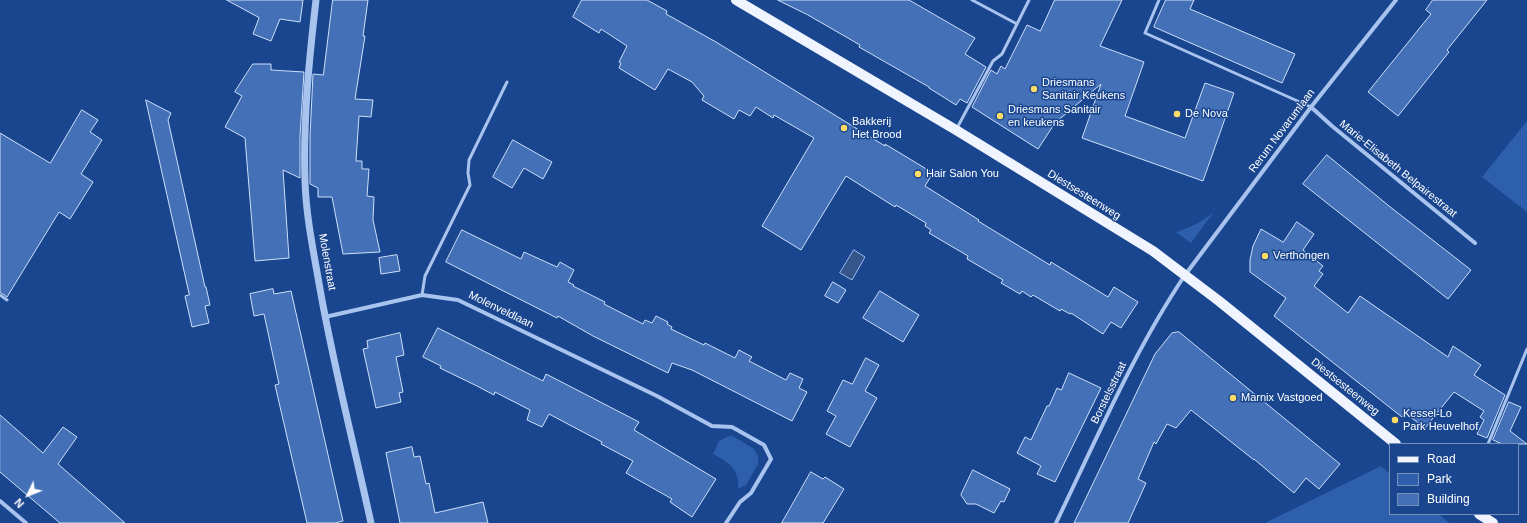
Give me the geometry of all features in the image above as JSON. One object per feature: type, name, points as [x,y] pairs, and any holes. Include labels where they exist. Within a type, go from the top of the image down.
[{"type":"main road","name":"Diestsesteenweg","points":[[736,0],[956,130],[1153,251],[1184,274],[1395,443]]},
{"type":"main road","points":[[1483,518],[1493,523]]},
{"type":"street","name":"Molenstraat","points":[[316,0],[306,101],[305,182],[311,238],[325,317],[371,523]]},
{"type":"street","name":"Rerum Novarumlaan","points":[[1184,274],[1311,107],[1396,0]]},
{"type":"street","name":"Marie-Elisabeth Belpairestraat","points":[[1311,107],[1332,126],[1475,243]]},
{"type":"street","name":"Borstelsstraat","points":[[1056,523],[1143,344],[1184,274]]},
{"type":"street","name":"Molenveldlaan","points":[[325,317],[422,295],[458,300],[657,396],[712,426],[732,427],[764,445],[771,459],[751,493],[740,502],[726,523]]},
{"type":"street","points":[[0,501],[26,523]]},
{"type":"lane","points":[[972,0],[1017,24]]},
{"type":"lane","points":[[956,130],[993,62],[1002,54],[1029,0]]},
{"type":"lane","points":[[1159,0],[1145,33],[1311,107]]},
{"type":"lane","points":[[422,295],[425,276],[470,185],[468,172],[469,160],[507,82]]},
{"type":"lane","points":[[0,295],[7,300]]},
{"type":"lane","points":[[1488,443],[1527,349]]},
{"type":"green space","points":[[1527,121],[1527,212],[1482,177]]},
{"type":"green space","points":[[1213,213],[1191,243],[1176,232],[1186,229]]},
{"type":"green space","points":[[731,435],[754,449],[758,456],[758,464],[746,485],[738,489],[735,471],[728,463],[713,454],[719,441]]},
{"type":"green space","points":[[1381,466],[1389,473],[1389,515],[1440,515],[1449,523],[1265,523]]},
{"type":"shaded area","points":[[854,250],[865,257],[852,280],[840,273]]},
{"type":"building","points":[[227,0],[303,0],[300,22],[280,19],[271,41],[253,34],[259,18]]},
{"type":"building","points":[[333,0],[368,0],[363,36],[365,36],[355,99],[373,100],[371,117],[359,116],[356,161],[362,161],[362,169],[369,169],[367,196],[374,197],[373,220],[380,252],[343,254],[332,197],[318,197],[318,188],[310,184],[310,136],[313,74],[323,75]]},
{"type":"building","points":[[582,0],[647,0],[667,11],[666,14],[716,42],[885,146],[885,144],[933,173],[925,186],[979,220],[978,221],[1050,265],[1051,262],[1108,297],[1114,287],[1138,302],[1121,328],[1111,322],[1103,334],[1071,313],[1070,314],[1061,309],[1060,311],[1033,295],[1031,297],[1022,291],[1020,294],[1001,283],[1003,280],[967,259],[968,256],[929,233],[931,230],[925,226],[926,223],[896,205],[895,207],[846,176],[801,250],[762,226],[814,138],[774,115],[773,118],[756,107],[750,116],[739,110],[734,119],[702,100],[704,96],[692,82],[668,69],[655,90],[619,68],[621,63],[619,62],[627,46],[601,29],[599,33],[573,17]]},
{"type":"building","points":[[778,0],[909,0],[975,38],[965,54],[986,67],[967,103],[960,99],[956,105],[929,87],[859,47],[860,45],[808,15]]},
{"type":"building","points":[[1055,0],[1122,0],[1100,46],[1144,62],[1125,116],[1185,138],[1205,83],[1234,93],[1203,181],[1082,138],[1101,84],[1055,123],[1038,149],[972,107],[991,70],[997,74],[1001,66],[1005,69],[1027,25],[1040,31]]},
{"type":"building","points":[[1166,0],[1194,0],[1190,9],[1295,54],[1282,83],[1154,27]]},
{"type":"building","points":[[1433,0],[1487,0],[1447,50],[1449,52],[1398,116],[1368,92],[1431,14],[1426,10]]},
{"type":"building","points":[[253,64],[271,64],[271,70],[304,72],[300,136],[300,178],[283,170],[289,258],[255,261],[245,138],[225,127],[242,96],[235,92]]},
{"type":"building","points":[[146,100],[171,113],[168,120],[210,305],[205,306],[209,323],[192,327],[185,296],[189,295]]},
{"type":"building","points":[[82,110],[98,120],[90,132],[102,140],[81,174],[93,182],[70,219],[59,212],[7,297],[0,292],[0,133],[50,163]]},
{"type":"building","points":[[513,140],[552,162],[543,179],[524,168],[512,188],[493,177]]},
{"type":"building","points":[[1327,155],[1471,270],[1448,299],[1303,184]]},
{"type":"building","points":[[1297,222],[1314,234],[1303,250],[1323,266],[1319,271],[1323,274],[1314,286],[1348,313],[1360,296],[1448,357],[1453,346],[1481,365],[1474,375],[1505,395],[1487,438],[1477,434],[1484,420],[1480,417],[1484,411],[1454,392],[1425,428],[1405,413],[1402,417],[1274,316],[1286,298],[1250,272],[1250,260],[1253,246],[1261,229],[1283,242]]},
{"type":"building","points":[[462,230],[521,259],[524,252],[557,267],[560,262],[574,270],[568,282],[574,285],[573,286],[605,302],[604,304],[643,324],[645,320],[652,323],[656,316],[668,322],[667,324],[672,327],[671,329],[704,345],[705,343],[735,358],[739,350],[752,357],[749,361],[786,380],[790,373],[803,379],[799,388],[807,392],[792,421],[692,370],[672,363],[668,373],[593,336],[558,316],[557,318],[446,262]]},
{"type":"building","points":[[397,255],[400,271],[381,274],[379,258]]},
{"type":"building","points":[[833,282],[846,290],[838,303],[825,296]]},
{"type":"building","points":[[273,289],[274,294],[291,291],[343,521],[335,523],[307,523],[275,385],[279,384],[264,314],[254,316],[250,294]]},
{"type":"building","points":[[880,291],[919,315],[903,342],[863,318]]},
{"type":"building","points":[[438,328],[543,381],[546,374],[639,422],[634,430],[716,479],[692,517],[670,502],[672,499],[626,473],[633,461],[601,444],[602,442],[549,414],[542,427],[527,420],[530,410],[495,392],[494,395],[440,368],[441,366],[423,357]]},
{"type":"building","points":[[1179,332],[1340,464],[1319,489],[1306,478],[1294,493],[1254,459],[1191,410],[1176,428],[1167,424],[1156,444],[1154,442],[1138,479],[1146,483],[1128,523],[1074,523],[1155,354],[1172,333]]},
{"type":"building","points":[[400,333],[404,355],[396,357],[403,392],[399,393],[401,402],[376,408],[363,349],[368,348],[367,341]]},
{"type":"building","points":[[866,358],[879,365],[865,391],[877,398],[850,447],[826,434],[836,416],[827,411],[843,380],[852,384]]},
{"type":"building","points":[[1069,373],[1101,388],[1055,482],[1037,474],[1041,466],[1017,453],[1025,437],[1031,440],[1057,388],[1061,390]]},
{"type":"building","points":[[1509,402],[1521,407],[1510,431],[1527,444],[1500,443],[1493,440]]},
{"type":"building","points":[[0,415],[43,453],[63,427],[77,437],[58,464],[125,523],[60,523],[0,472]]},
{"type":"building","points":[[412,447],[414,457],[420,456],[426,484],[429,483],[435,513],[483,502],[488,523],[400,523],[386,453]]},
{"type":"building","points":[[973,470],[1010,489],[1004,502],[1001,501],[994,513],[976,504],[967,504],[961,495]]},
{"type":"building","points":[[811,472],[823,479],[825,477],[844,489],[823,523],[782,523]]},
{"type":"place","name":"Driesmans Sanitair Keukens","points":[[1034,89]]},
{"type":"place","name":"De Nova","points":[[1177,114]]},
{"type":"place","name":"Driesmans Sanitair en keukens","points":[[1000,116]]},
{"type":"place","name":"Bakkerij Het Brood","points":[[844,128]]},
{"type":"place","name":"Hair Salon You","points":[[918,174]]},
{"type":"place","name":"Verthongen","points":[[1265,256]]},
{"type":"place","name":"Marnix Vastgoed","points":[[1233,398]]},
{"type":"place","name":"Kessel-Lo Park Heuvelhof","points":[[1395,420]]}]
